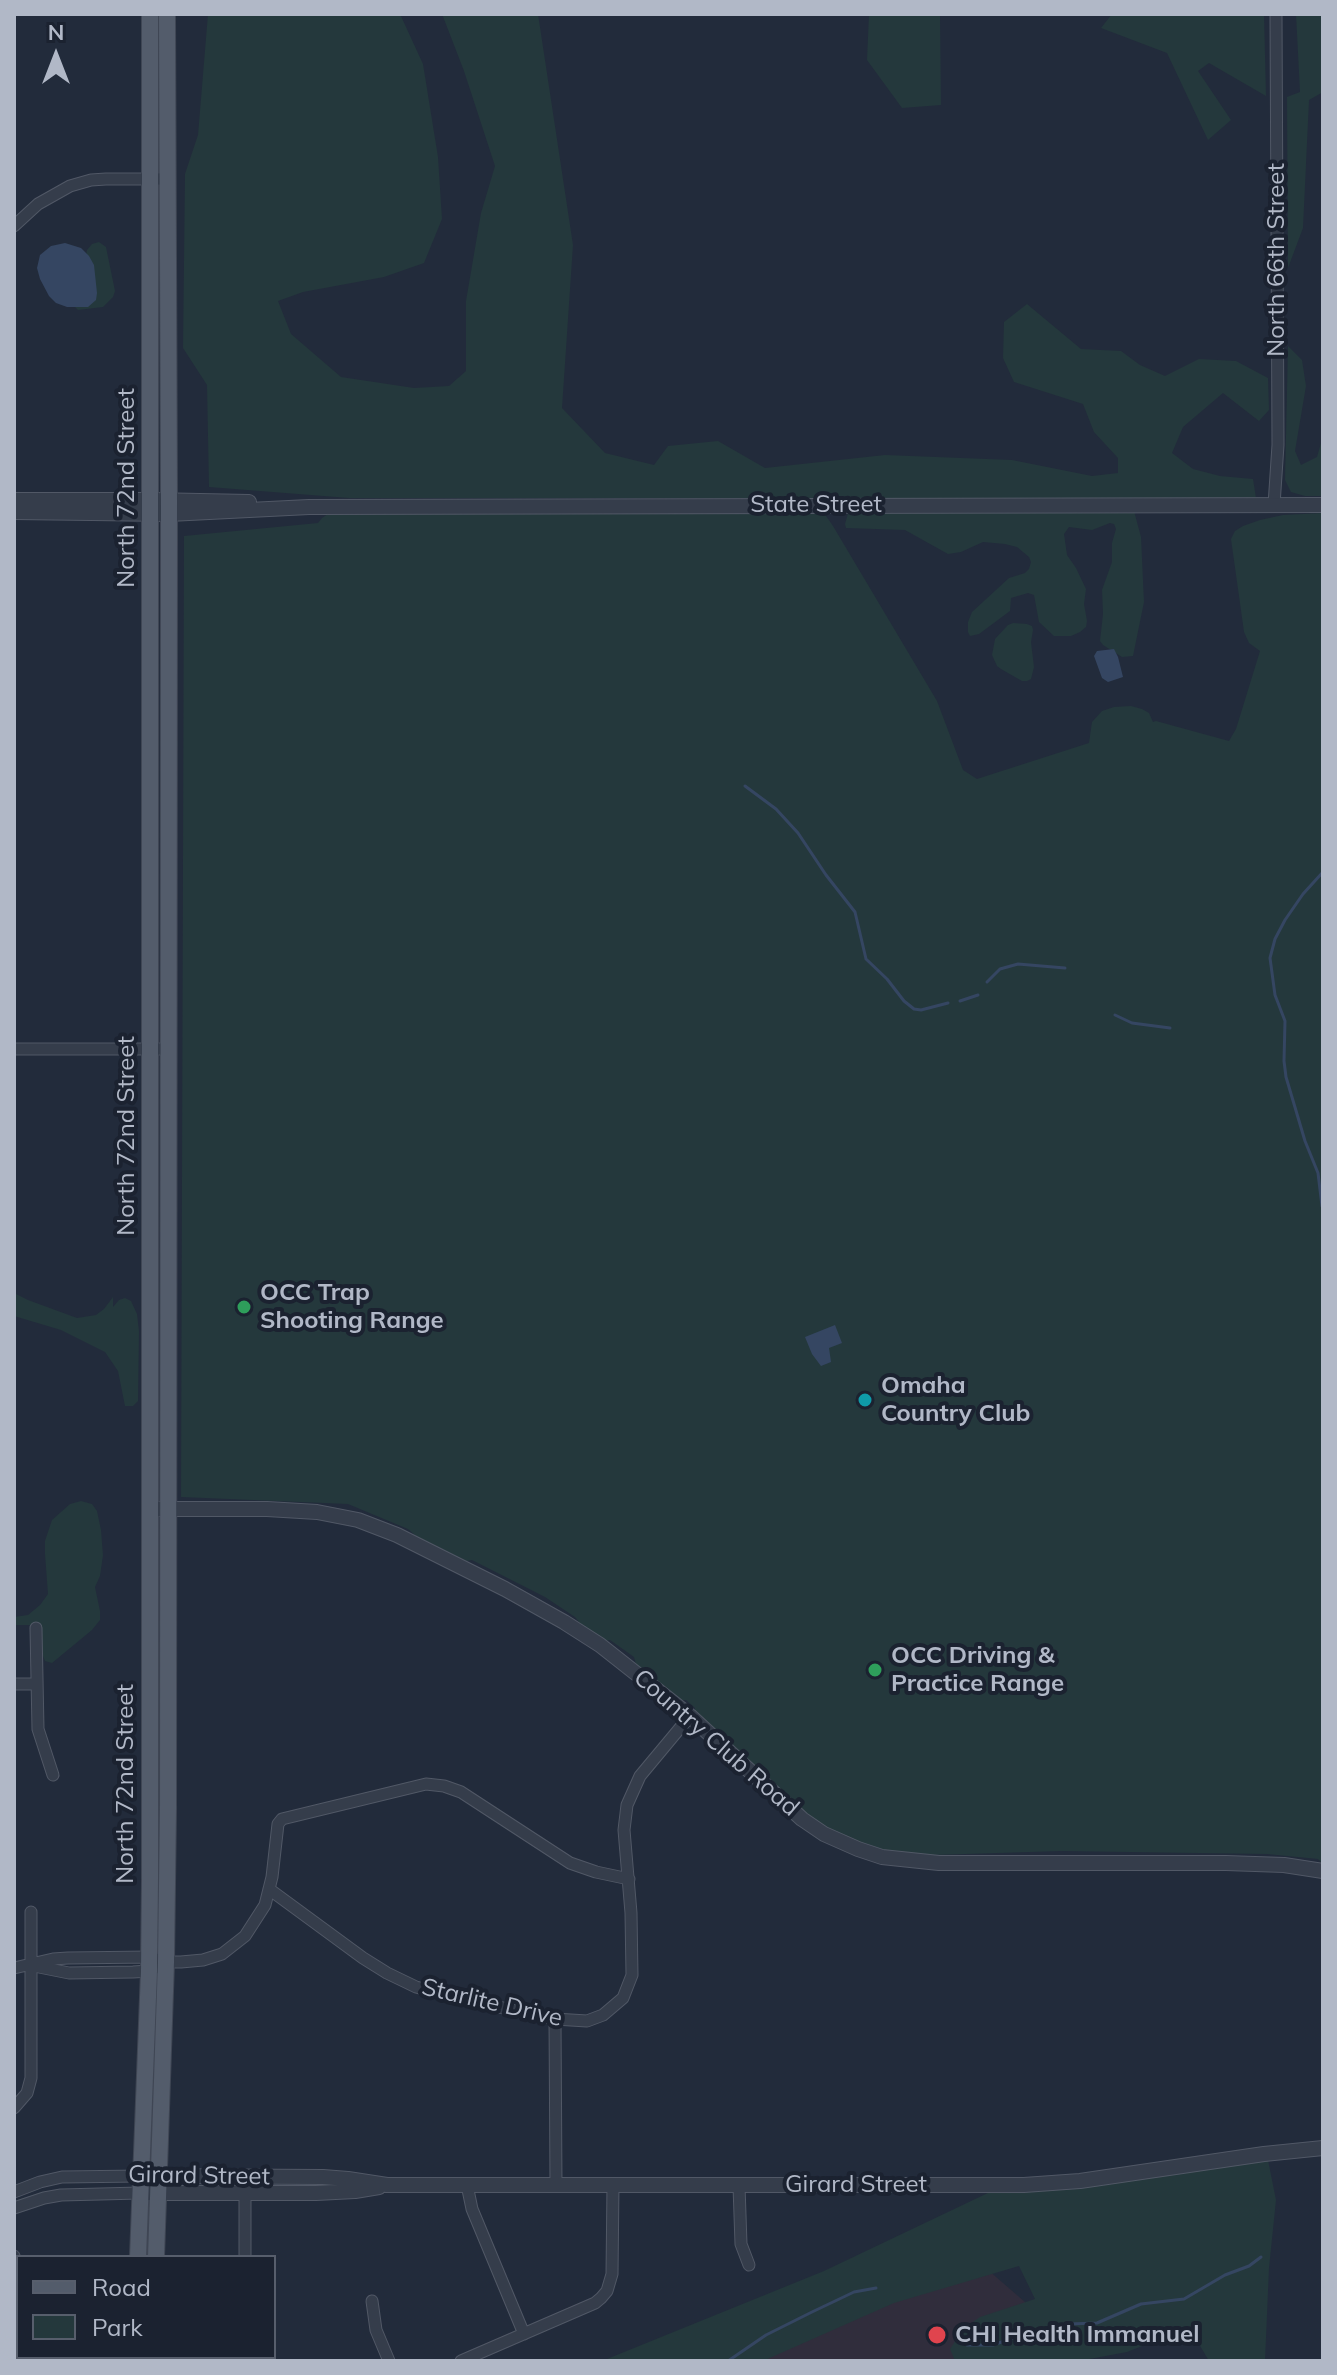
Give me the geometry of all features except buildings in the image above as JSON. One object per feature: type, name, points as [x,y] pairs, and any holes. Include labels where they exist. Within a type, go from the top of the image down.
[{"type":"main road","name":"North 72nd Street","points":[[138,2255],[149,1964],[152,1509],[169,507],[159,179],[150,14]]},
{"type":"main road","name":"North 72nd Street","points":[[160,1049],[151,507],[159,179],[167,14]]},
{"type":"main road","name":"North 72nd Street","points":[[152,1509],[166,1962],[156,2255]]},
{"type":"street","name":"North 66th Street","points":[[1274,505],[1278,445],[1276,14]]},
{"type":"street","points":[[14,226],[38,204],[70,186],[91,180],[159,179]]},
{"type":"street","name":"State Street","points":[[14,500],[151,507]]},
{"type":"street","name":"State Street","points":[[14,512],[151,507],[1323,505]]},
{"type":"street","points":[[14,1049],[160,1049]]},
{"type":"street","name":"Country Club Road","points":[[152,1509],[296,1510],[337,1515],[377,1526],[469,1570],[564,1622],[616,1656],[690,1716],[802,1819],[841,1842],[882,1857],[939,1863],[1226,1863],[1284,1865],[1323,1871]]},
{"type":"street","points":[[36,1628],[39,1737],[53,1775]]},
{"type":"street","points":[[14,1684],[36,1684]]},
{"type":"street","name":"Starlite Drive","points":[[269,1889],[363,1958],[401,1981],[461,1999],[555,2019],[587,2021],[603,2015],[618,2004],[626,1992],[633,1965],[624,1830],[627,1805],[640,1776],[690,1716]]},
{"type":"street","points":[[14,1968],[53,1959],[149,1964],[203,1960],[222,1954],[253,1926],[265,1905],[278,1824],[285,1817],[350,1804],[411,1787],[438,1785],[453,1789],[570,1863],[629,1879]]},
{"type":"street","points":[[19,2104],[31,2078],[31,1912]]},
{"type":"street","points":[[555,2019],[556,2185]]},
{"type":"street","name":"Girard Street","points":[[158,2185],[245,2178],[348,2179],[387,2185],[1058,2183],[1323,2148]]},
{"type":"street","name":"Girard Street","points":[[14,2192],[62,2177],[245,2194],[355,2191],[387,2185]]},
{"type":"street","points":[[245,2178],[245,2255]]},
{"type":"street","name":"Girard Street","points":[[14,2208],[44,2198],[140,2184]]},
{"type":"street","points":[[467,2185],[472,2209],[524,2334]]},
{"type":"street","points":[[461,2361],[601,2298],[610,2283],[613,2185]]},
{"type":"street","points":[[739,2186],[741,2244],[749,2265]]},
{"type":"street","points":[[372,2301],[376,2330],[389,2361]]},
{"type":"shaded area","name":"CHI Health Immanuel","points":[[988,2270],[1093,2361],[754,2361],[869,2308]]},
{"type":"green space","points":[[208,14],[400,14],[423,64],[438,157],[442,219],[424,263],[384,277],[303,292],[278,301],[291,334],[341,377],[414,388],[449,386],[466,371],[466,301],[481,213],[495,166],[442,14],[538,14],[573,245],[562,408],[605,453],[654,465],[668,446],[718,441],[765,468],[885,455],[1012,460],[1092,476],[1118,473],[1118,458],[1094,432],[1083,404],[1014,382],[1003,358],[1004,322],[1027,304],[1081,349],[1121,351],[1140,365],[1165,376],[1199,359],[1236,361],[1268,378],[1269,410],[1259,421],[1223,393],[1183,427],[1172,453],[1193,469],[1220,476],[1253,479],[1256,498],[349,498],[209,487],[207,385],[183,348],[185,174],[198,135]]},
{"type":"green space","points":[[869,14],[940,14],[941,105],[902,108],[867,60]]},
{"type":"green space","points":[[1112,14],[1264,14],[1266,96],[1209,63],[1198,71],[1231,120],[1208,140],[1167,53],[1101,28]]},
{"type":"green space","points":[[1296,14],[1323,14],[1323,92],[1309,100],[1303,228],[1288,268],[1287,97],[1300,92]]},
{"type":"green space","points":[[99,242],[106,247],[115,291],[103,307],[78,310],[73,305],[80,291],[87,250]]},
{"type":"green space","points":[[1288,346],[1302,360],[1306,386],[1295,451],[1301,465],[1317,457],[1323,436],[1323,496],[1291,492],[1285,480]]},
{"type":"green space","name":"Omaha Country Club","points":[[818,510],[833,526],[937,701],[963,770],[977,779],[1089,743],[1092,722],[1102,711],[1114,707],[1142,709],[1149,713],[1153,722],[1229,741],[1236,729],[1260,651],[1249,643],[1244,632],[1231,539],[1235,531],[1260,520],[1283,515],[1323,513],[1323,1864],[1318,1859],[1267,1854],[1061,1851],[902,1856],[824,1830],[695,1712],[686,1700],[679,1700],[636,1664],[634,1657],[582,1626],[575,1617],[545,1597],[472,1560],[467,1561],[408,1529],[348,1504],[181,1497],[184,536],[318,523],[328,514],[344,511]]},
{"type":"green space","points":[[849,510],[1134,511],[1141,537],[1144,602],[1133,656],[1122,657],[1100,641],[1102,590],[1112,562],[1114,524],[1092,530],[1069,527],[1064,534],[1067,555],[1086,589],[1084,604],[1087,621],[1080,632],[1071,636],[1054,636],[1039,622],[1034,595],[1028,593],[1011,598],[1010,611],[979,634],[970,636],[968,622],[972,612],[1009,578],[1025,573],[1031,562],[1029,557],[1017,547],[983,542],[948,554],[905,530],[846,528]]},
{"type":"green space","points":[[1013,623],[1027,624],[1033,630],[1034,667],[1031,679],[1027,681],[1001,669],[992,655],[995,639]]},
{"type":"green space","points":[[14,1293],[77,1318],[96,1315],[113,1297],[113,1307],[125,1298],[131,1301],[137,1314],[139,1331],[138,1401],[133,1406],[125,1406],[118,1371],[105,1352],[61,1330],[14,1316]]},
{"type":"green space","points":[[81,1501],[92,1504],[97,1511],[101,1530],[103,1555],[95,1587],[100,1620],[52,1663],[45,1661],[40,1649],[40,1625],[14,1625],[14,1617],[28,1615],[48,1594],[45,1541],[52,1520],[70,1504]]},
{"type":"green space","points":[[1268,2160],[1276,2200],[1265,2361],[1209,2361],[1193,2334],[1173,2334],[1127,2352],[1079,2361],[955,2361],[950,2349],[963,2329],[980,2317],[1035,2299],[1019,2266],[894,2303],[763,2361],[602,2361],[824,2271],[990,2192],[1073,2189]]},
{"type":"water","points":[[65,243],[81,248],[94,265],[96,300],[88,307],[67,307],[56,303],[40,279],[37,268],[40,255],[51,246]]},
{"type":"water","points":[[1114,649],[1123,677],[1108,682],[1102,678],[1094,656],[1097,651]]},
{"type":"water","points":[[835,1325],[842,1343],[829,1348],[831,1362],[821,1366],[805,1337]]},
{"type":"waterway","points":[[745,786],[776,809],[798,833],[855,912],[866,959],[904,1001],[921,1010],[948,1003]]},
{"type":"waterway","points":[[1322,1206],[1318,1173],[1286,1077],[1285,1021],[1275,995],[1270,958],[1285,920],[1323,872]]},
{"type":"waterway","points":[[987,982],[1000,969],[1018,964],[1065,968]]},
{"type":"waterway","points":[[960,1001],[978,995]]},
{"type":"waterway","points":[[1115,1015],[1132,1023],[1170,1028]]},
{"type":"waterway","points":[[967,2345],[993,2345],[1016,2337],[1045,2335],[1069,2324],[1097,2323],[1141,2304],[1184,2299],[1261,2257]]},
{"type":"waterway","points":[[728,2361],[766,2335],[812,2312],[854,2292],[876,2288]]},
{"type":"place","name":"OCC Trap Shooting Range","points":[[244,1307]]},
{"type":"place","name":"Omaha Country Club","points":[[865,1400]]},
{"type":"place","name":"OCC Driving & Practice Range","points":[[875,1670]]},
{"type":"place","name":"CHI Health Immanuel","points":[[937,2335]]}]
